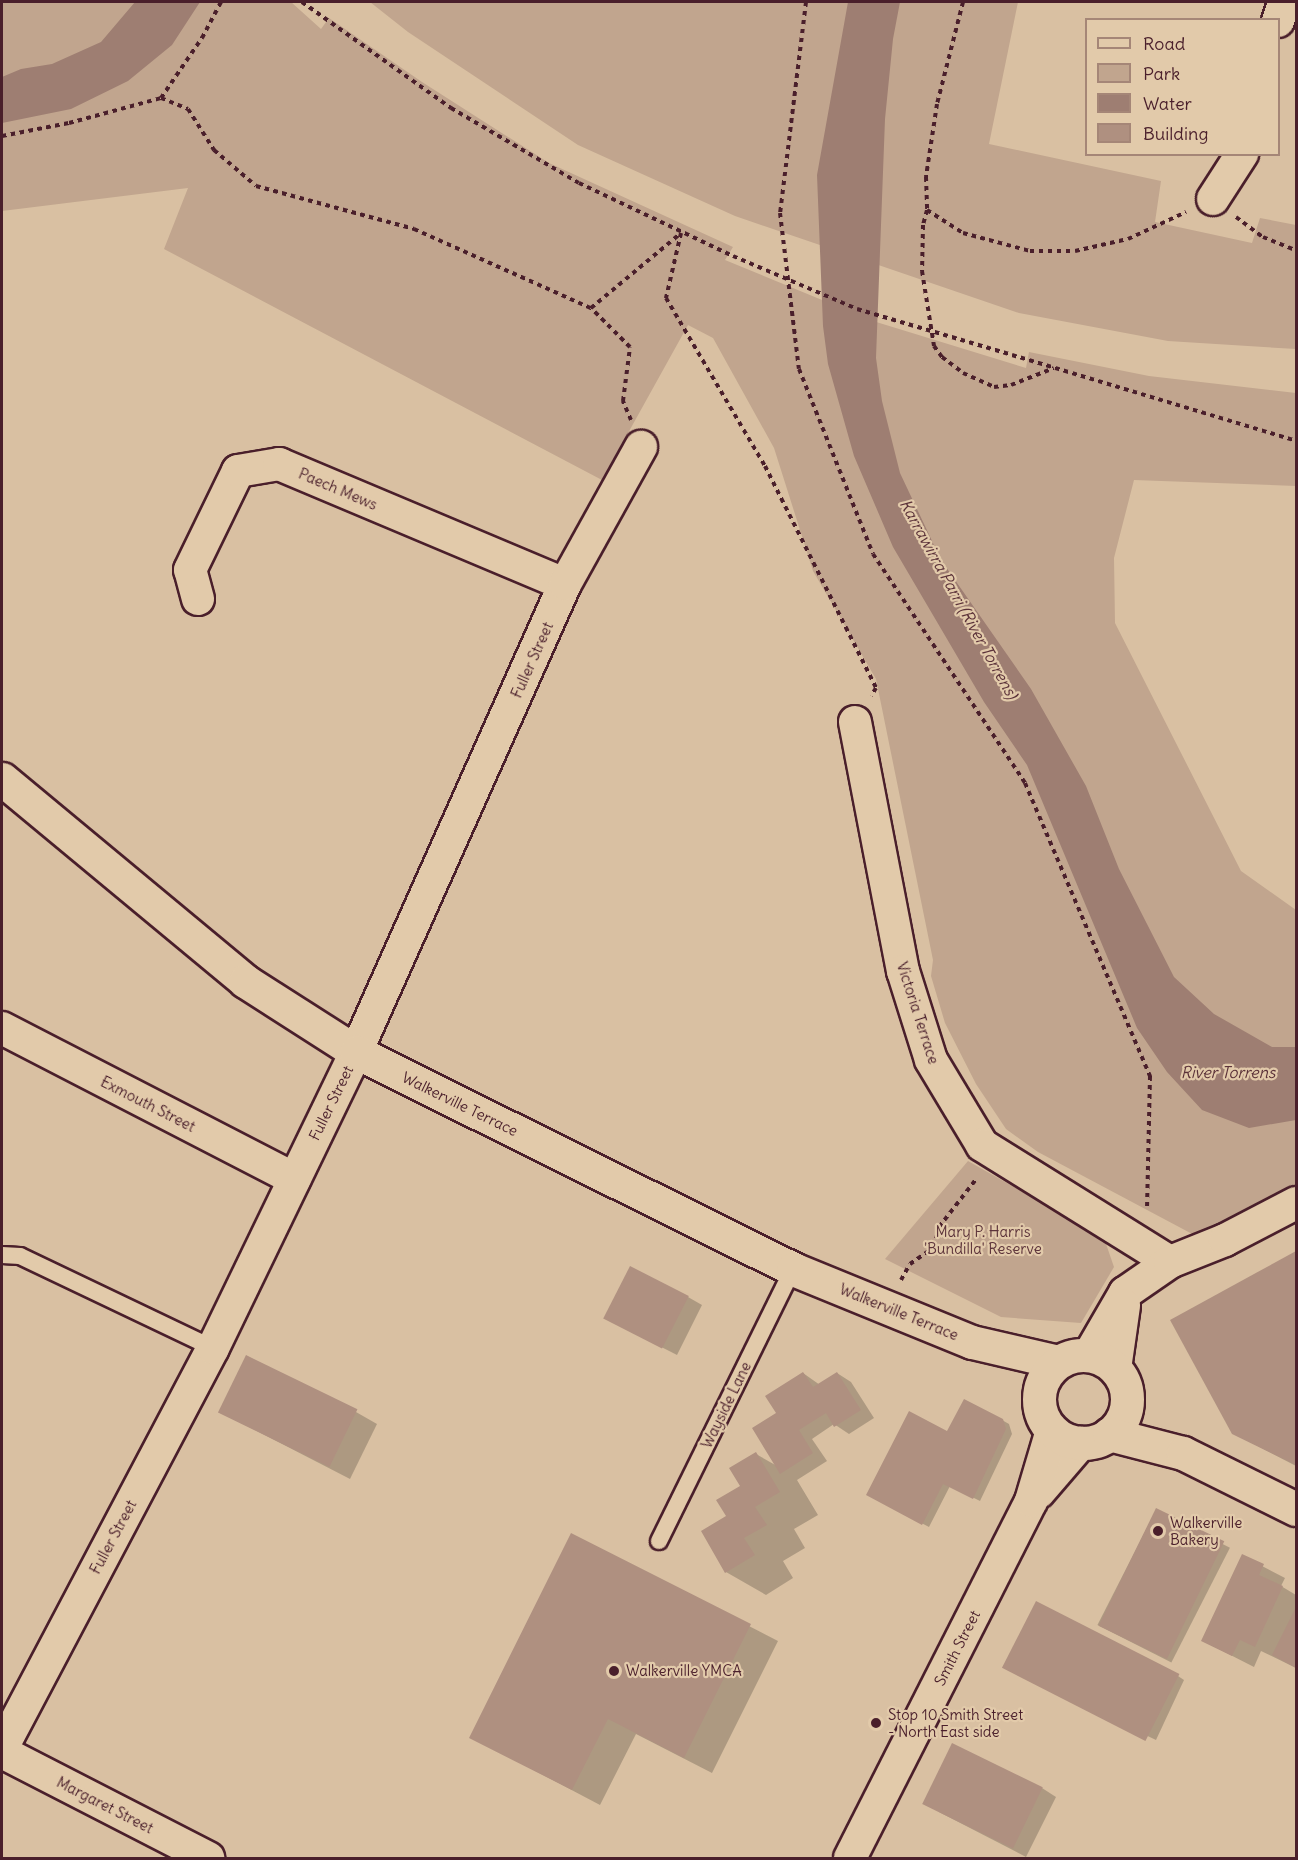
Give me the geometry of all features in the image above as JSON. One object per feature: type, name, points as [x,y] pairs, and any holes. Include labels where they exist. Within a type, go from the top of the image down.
[{"type":"street","points":[[1279,18],[1284,2]]},
{"type":"street","points":[[1213,200],[1241,156]]},
{"type":"street","name":"Fuller Street","points":[[2,1750],[213,1348],[356,1052],[566,584],[641,447]]},
{"type":"street","name":"Paech Mews","points":[[198,599],[190,570],[238,471],[279,464],[566,584]]},
{"type":"street","name":"Victoria Terrace","points":[[855,722],[903,971],[931,1060],[982,1145],[1158,1254]]},
{"type":"street","name":"Walkerville Terrace","points":[[2,779],[245,981],[356,1052],[793,1269],[972,1342],[1058,1362]]},
{"type":"street","name":"Exmouth Street","points":[[2,1029],[294,1179]]},
{"type":"street","points":[[1102,1362],[1125,1293],[1158,1254],[1225,1240],[1296,1203]]},
{"type":"street","name":"Walkerville Terrace","points":[[972,1342],[1039,1395]]},
{"type":"street","points":[[1081,1436],[1124,1414],[1127,1401],[1126,1389],[1102,1362],[1078,1354],[1058,1362],[1042,1383],[1039,1395],[1040,1408],[1081,1436],[1183,1453]]},
{"type":"street","points":[[1127,1401],[1183,1453],[1296,1509]]},
{"type":"street","name":"Smith Street","points":[[850,1858],[1031,1501],[1081,1436]]},
{"type":"street","name":"Margaret Street","points":[[2,1750],[208,1858]]},
{"type":"lane","points":[[2,1255],[20,1256],[213,1348]]},
{"type":"lane","name":"Wayside Lane","points":[[659,1541],[793,1269]]},
{"type":"path","points":[[161,98],[202,38],[221,2]]},
{"type":"path","points":[[302,2],[461,114],[579,183],[733,256],[857,309],[1296,441]]},
{"type":"path","points":[[806,2],[780,213],[800,369],[873,554],[1025,783],[1150,1076],[1158,1254]]},
{"type":"path","points":[[963,2],[937,104],[927,177],[922,271],[934,346],[942,357],[963,374],[994,387],[1011,385],[1055,368]]},
{"type":"path","points":[[2,136],[69,123],[161,98],[188,109],[214,150],[256,186],[414,229],[591,308],[630,347],[623,401],[641,447]]},
{"type":"path","points":[[927,210],[963,233],[1030,251],[1075,251],[1128,239],[1213,200],[1263,237],[1296,250]]},
{"type":"path","points":[[591,308],[681,232]]},
{"type":"path","points":[[681,232],[666,298],[765,466],[876,688],[855,722]]},
{"type":"path","points":[[885,1306],[910,1264],[934,1247],[939,1227],[995,1153]]},
{"type":"green space","points":[[2,2],[291,2],[321,29],[329,18],[422,82],[549,163],[733,247],[725,260],[873,321],[1026,368],[1029,352],[1149,376],[1296,393],[1296,486],[1134,480],[1114,558],[1115,623],[1241,871],[1296,910],[1296,1189],[1196,1236],[1038,1152],[1006,1129],[976,1084],[945,1023],[931,976],[933,960],[876,679],[813,571],[774,448],[713,338],[688,325],[602,480],[164,249],[188,188],[2,211]]},
{"type":"green space","points":[[370,2],[1018,2],[989,144],[1161,181],[1155,222],[1252,243],[1260,218],[1296,225],[1296,349],[1168,341],[1019,313],[735,216],[578,145],[408,32]]},
{"type":"green space","name":"Mary P. Harris 'Bundilla' Reserve","points":[[968,1161],[1104,1238],[1114,1267],[1081,1323],[1001,1317],[885,1259]]},
{"type":"water","points":[[135,2],[200,2],[172,45],[128,81],[71,109],[2,123],[2,77],[21,69],[52,64],[101,42]]},
{"type":"water","name":"River Torrens","points":[[848,2],[900,2],[893,39],[885,119],[876,358],[882,401],[900,473],[941,560],[1031,689],[1086,786],[1119,869],[1174,977],[1214,1014],[1272,1047],[1296,1047],[1296,1120],[1249,1128],[1202,1110],[1167,1072],[1137,1028],[1027,765],[984,702],[893,547],[854,456],[828,364],[823,326],[817,175]]},
{"type":"building","points":[[1296,1251],[1296,1465],[1232,1434],[1170,1320]]},
{"type":"building","points":[[630,1266],[689,1296],[662,1349],[603,1319]]},
{"type":"building","points":[[246,1355],[357,1409],[329,1467],[218,1413]]},
{"type":"building","points":[[803,1372],[813,1387],[837,1372],[861,1410],[834,1427],[826,1413],[799,1430],[813,1453],[780,1474],[752,1428],[776,1413],[765,1396]]},
{"type":"building","points":[[964,1399],[1003,1419],[1006,1429],[973,1499],[943,1484],[922,1525],[866,1495],[909,1411],[947,1431]]},
{"type":"building","points":[[756,1452],[780,1492],[755,1507],[767,1525],[744,1538],[755,1555],[725,1573],[701,1531],[726,1516],[716,1500],[740,1486],[729,1468]]},
{"type":"building","points":[[1156,1508],[1224,1541],[1167,1659],[1099,1626]]},
{"type":"building","name":"Walkerville YMCA","points":[[571,1533],[751,1624],[684,1758],[608,1719],[572,1790],[469,1738]]},
{"type":"building","points":[[1242,1554],[1264,1564],[1259,1575],[1283,1586],[1255,1647],[1240,1640],[1232,1656],[1201,1641]]},
{"type":"building","points":[[1036,1601],[1179,1674],[1145,1741],[1002,1668]]},
{"type":"building","points":[[1296,1607],[1296,1668],[1272,1655]]},
{"type":"building","points":[[952,1743],[1043,1787],[1013,1848],[922,1804]]},
{"type":"place","name":"Walkerville Bakery","points":[[1158,1531]]},
{"type":"place","name":"Walkerville YMCA","points":[[614,1671]]},
{"type":"place","name":"Stop 10 Smith Street - North East side","points":[[876,1723]]},
{"type":"water label","name":"Karrawirra Parri (River Torrens)","points":[[959,599]]}]
